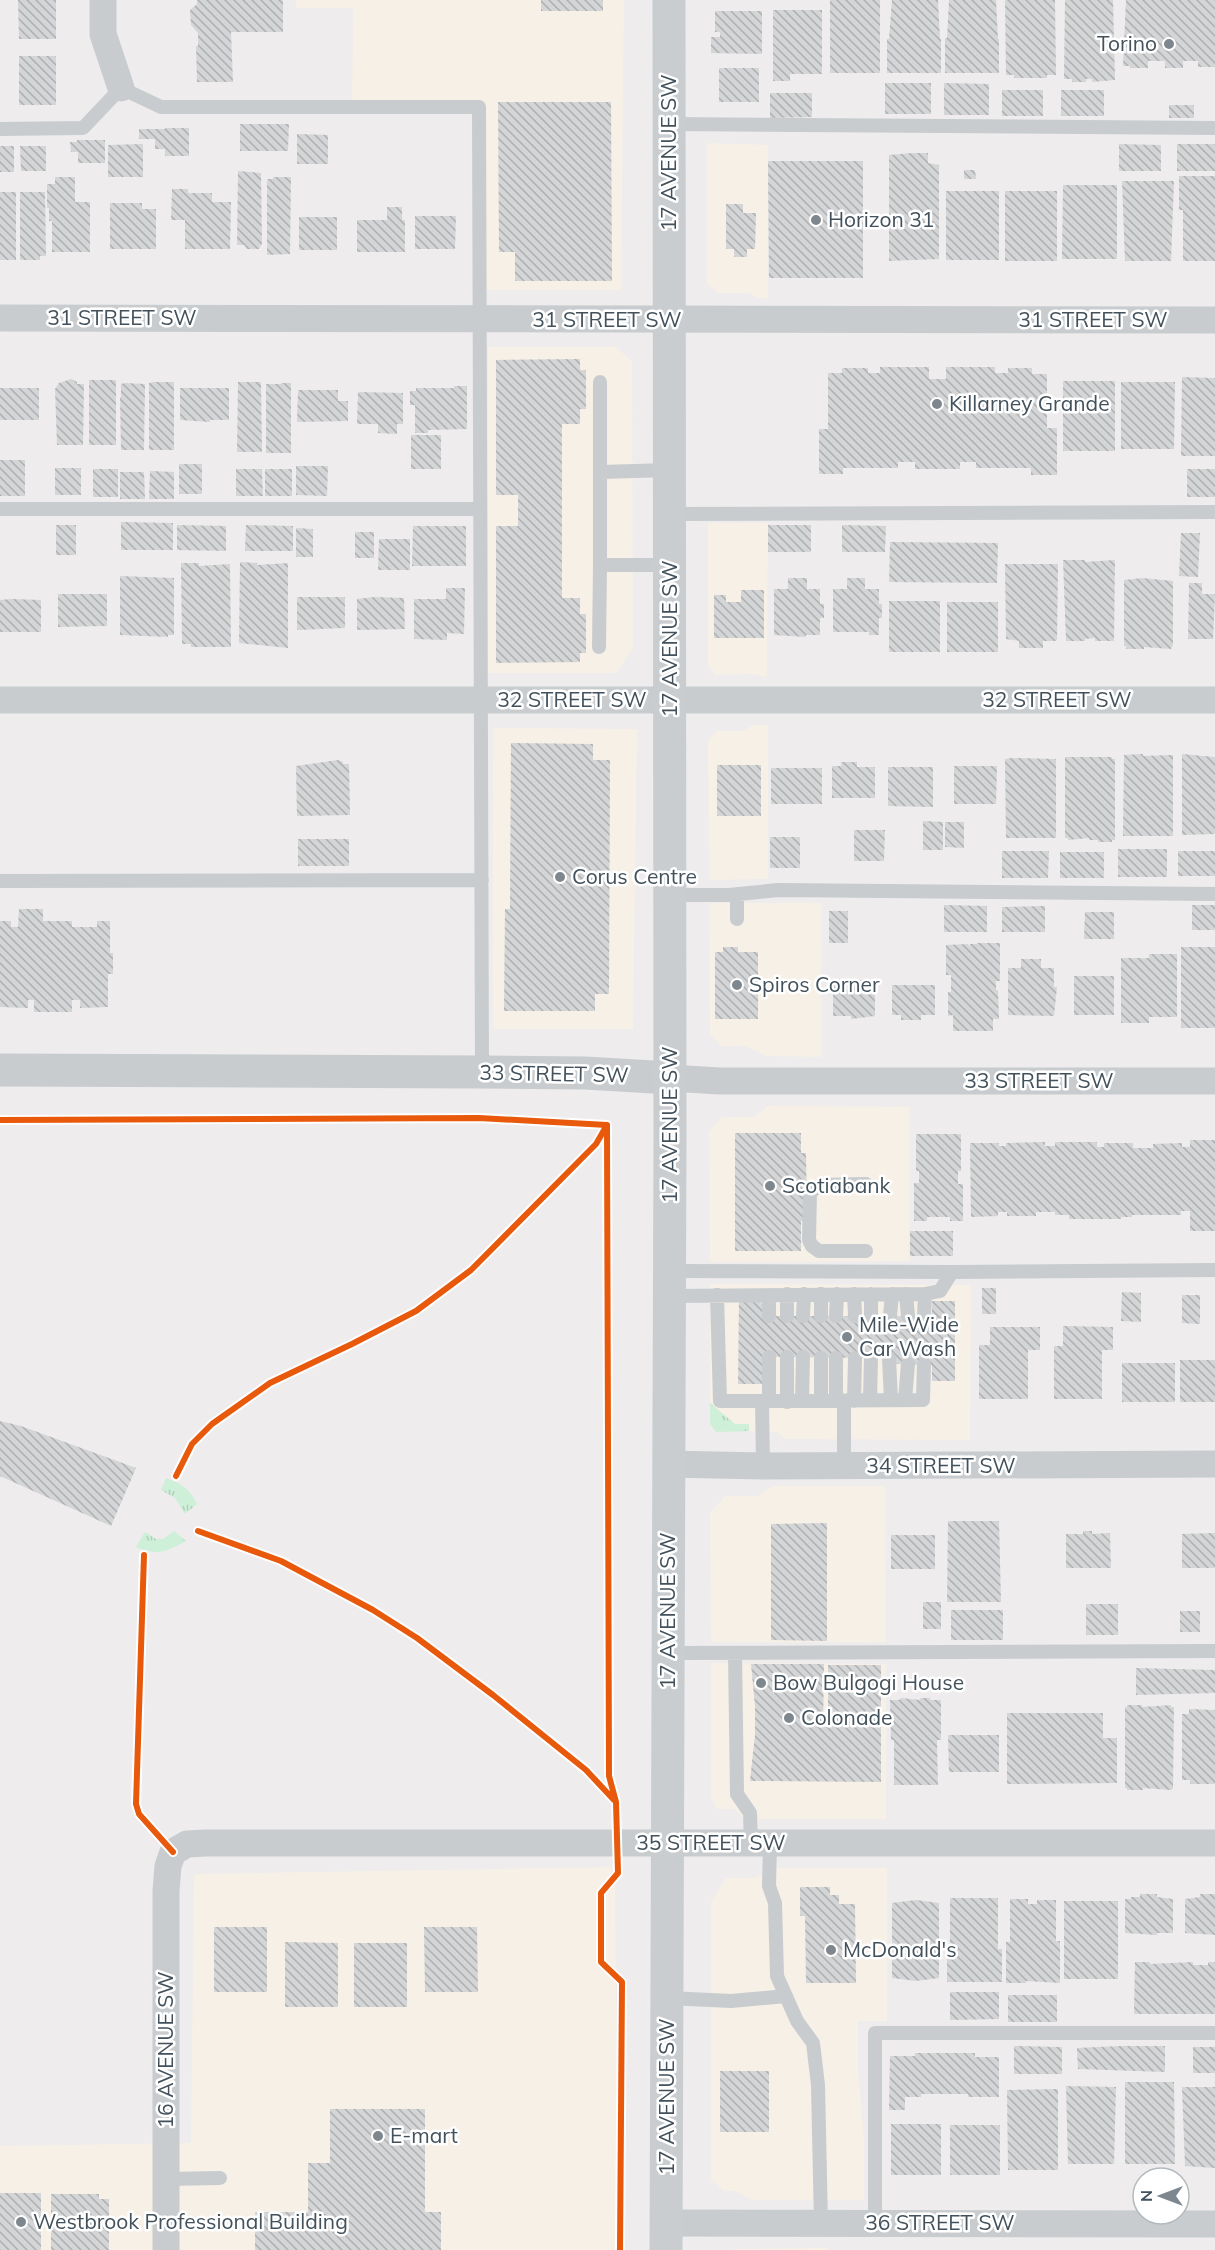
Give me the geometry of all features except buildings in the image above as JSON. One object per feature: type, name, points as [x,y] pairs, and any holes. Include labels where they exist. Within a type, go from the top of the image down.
[{"type":"main road","name":"17 AVENUE SW","points":[[666,2237],[670,1078],[669,0]]},
{"type":"street","points":[[103,0],[103,34],[122,88]]},
{"type":"street","name":"31 STREET SW","points":[[0,318],[1215,320]]},
{"type":"street","name":"32 STREET SW","points":[[0,700],[1215,700]]},
{"type":"street","name":"33 STREET SW","points":[[0,1070],[585,1073],[720,1081],[1215,1081]]},
{"type":"street","name":"34 STREET SW","points":[[668,1464],[763,1467],[1215,1464]]},
{"type":"street","name":"35 STREET SW","points":[[173,1852],[187,1844],[206,1842],[1215,1843]]},
{"type":"street","name":"16 AVENUE SW","points":[[166,2250],[166,1891],[168,1866],[173,1852]]},
{"type":"street","name":"36 STREET SW","points":[[666,2237],[821,2223],[1215,2224]]},
{"type":"lane","points":[[0,129],[83,128],[122,88],[161,107],[479,107],[482,1072]]},
{"type":"lane","points":[[669,124],[1215,128]]},
{"type":"lane","points":[[599,647],[600,382]]},
{"type":"lane","points":[[600,472],[670,470]]},
{"type":"lane","points":[[0,509],[480,509]]},
{"type":"lane","points":[[670,514],[1215,512]]},
{"type":"lane","points":[[600,566],[670,565]]},
{"type":"lane","points":[[0,880],[482,880]]},
{"type":"lane","points":[[670,895],[738,894],[778,890],[1215,894]]},
{"type":"lane","points":[[737,919],[738,894]]},
{"type":"lane","points":[[866,1184],[821,1185],[810,1192],[809,1240],[812,1246],[819,1251],[866,1251]]},
{"type":"lane","points":[[669,1283],[952,1272],[1215,1270]]},
{"type":"lane","points":[[669,1283],[717,1295],[925,1294],[940,1291],[952,1272]]},
{"type":"lane","points":[[787,1294],[787,1316]]},
{"type":"lane","points":[[803,1316],[804,1294]]},
{"type":"lane","points":[[821,1294],[821,1316]]},
{"type":"lane","points":[[836,1316],[837,1294]]},
{"type":"lane","points":[[854,1294],[855,1316]]},
{"type":"lane","points":[[871,1294],[871,1316]]},
{"type":"lane","points":[[890,1316],[891,1294]]},
{"type":"lane","points":[[906,1294],[908,1316]]},
{"type":"lane","points":[[924,1316],[925,1294]]},
{"type":"lane","points":[[717,1295],[720,1401],[924,1400],[924,1364]]},
{"type":"lane","points":[[769,1295],[770,1316]]},
{"type":"lane","points":[[763,1467],[765,1401],[770,1357]]},
{"type":"lane","points":[[787,1357],[787,1402]]},
{"type":"lane","points":[[802,1401],[803,1357]]},
{"type":"lane","points":[[821,1358],[821,1401]]},
{"type":"lane","points":[[836,1358],[845,1401]]},
{"type":"lane","points":[[844,1466],[845,1401],[855,1358]]},
{"type":"lane","points":[[870,1400],[871,1358]]},
{"type":"lane","points":[[889,1358],[898,1400]]},
{"type":"lane","points":[[898,1400],[908,1364]]},
{"type":"lane","points":[[668,1653],[1215,1651]]},
{"type":"lane","points":[[735,1653],[737,1794],[750,1813],[775,1903],[777,1976],[797,2020],[813,2043],[818,2085],[821,2223]]},
{"type":"lane","points":[[668,1998],[731,2001],[786,1996]]},
{"type":"lane","points":[[875,2223],[875,2033],[1215,2033]]},
{"type":"lane","points":[[167,2179],[220,2178]]},
{"type":"shaded area","points":[[296,0],[624,0],[621,290],[476,290],[476,111],[352,110],[353,8],[296,8]]},
{"type":"shaded area","points":[[707,143],[768,145],[768,298],[758,298],[749,293],[718,293],[707,284]]},
{"type":"shaded area","points":[[488,347],[616,347],[632,362],[633,648],[616,673],[488,673]]},
{"type":"shaded area","points":[[708,523],[768,523],[767,677],[750,674],[716,675],[708,666]]},
{"type":"shaded area","points":[[752,725],[768,725],[768,879],[709,880],[708,740],[717,731],[743,731]]},
{"type":"shaded area","name":"Corus Centre","points":[[493,728],[637,729],[633,1029],[493,1029]]},
{"type":"shaded area","points":[[709,903],[821,903],[821,1057],[766,1056],[746,1046],[721,1046],[710,1034]]},
{"type":"shaded area","points":[[768,1106],[909,1107],[909,1261],[710,1262],[709,1131],[722,1117],[754,1117]]},
{"type":"shaded area","points":[[710,1284],[971,1285],[970,1440],[785,1439],[777,1432],[749,1431],[749,1424],[735,1424],[710,1403]]},
{"type":"shaded area","points":[[773,1486],[885,1486],[886,1642],[711,1642],[710,1513],[725,1496],[758,1496]]},
{"type":"shaded area","points":[[711,1663],[886,1664],[886,1819],[744,1819],[735,1809],[717,1809],[711,1798]]},
{"type":"shaded area","points":[[615,1867],[618,2250],[0,2250],[0,2146],[191,2143],[194,1874]]},
{"type":"shaded area","points":[[774,1868],[887,1868],[887,2021],[858,2021],[858,2071],[864,2139],[864,2200],[751,2200],[736,2191],[724,2191],[711,2179],[711,1902],[726,1878],[754,1878]]},
{"type":"shaded area","points":[[828,2248],[828,2250],[734,2250],[735,2249]]},
{"type":"green space","points":[[710,1403],[735,1424],[749,1424],[749,1431],[716,1432],[710,1424]]},
{"type":"green space","points":[[166,1478],[185,1488],[197,1504],[185,1514],[175,1498],[161,1490]]},
{"type":"green space","points":[[174,1531],[186,1541],[162,1552],[136,1547],[145,1532],[156,1539],[163,1539]]},
{"type":"cycle path","points":[[0,1120],[479,1118],[607,1125]]},
{"type":"cycle path","points":[[607,1125],[609,1776],[616,1802],[618,1873],[601,1893],[601,1962],[622,1982],[620,2250]]},
{"type":"cycle path","points":[[176,1476],[192,1444],[212,1424],[270,1383],[416,1311],[471,1270],[596,1144],[607,1125]]},
{"type":"cycle path","points":[[198,1531],[281,1561],[373,1610],[417,1638],[493,1695],[586,1770],[614,1800]]},
{"type":"cycle path","points":[[144,1555],[136,1804],[139,1814],[173,1852]]},
{"type":"place","name":"Torino","points":[[1169,44]]},
{"type":"place","name":"Horizon 31","points":[[816,220]]},
{"type":"place","name":"Killarney Grande","points":[[937,404]]},
{"type":"place","name":"Corus Centre","points":[[560,877]]},
{"type":"place","name":"Spiros Corner","points":[[737,985]]},
{"type":"place","name":"Scotiabank","points":[[770,1186]]},
{"type":"place","name":"Mile-Wide Car Wash","points":[[847,1337]]},
{"type":"place","name":"Bow Bulgogi House","points":[[761,1683]]},
{"type":"place","name":"Colonade","points":[[789,1718]]},
{"type":"place","name":"McDonald's","points":[[831,1950]]},
{"type":"place","name":"E-mart","points":[[378,2136]]},
{"type":"place","name":"Westbrook Professional Building","points":[[21,2222]]}]
